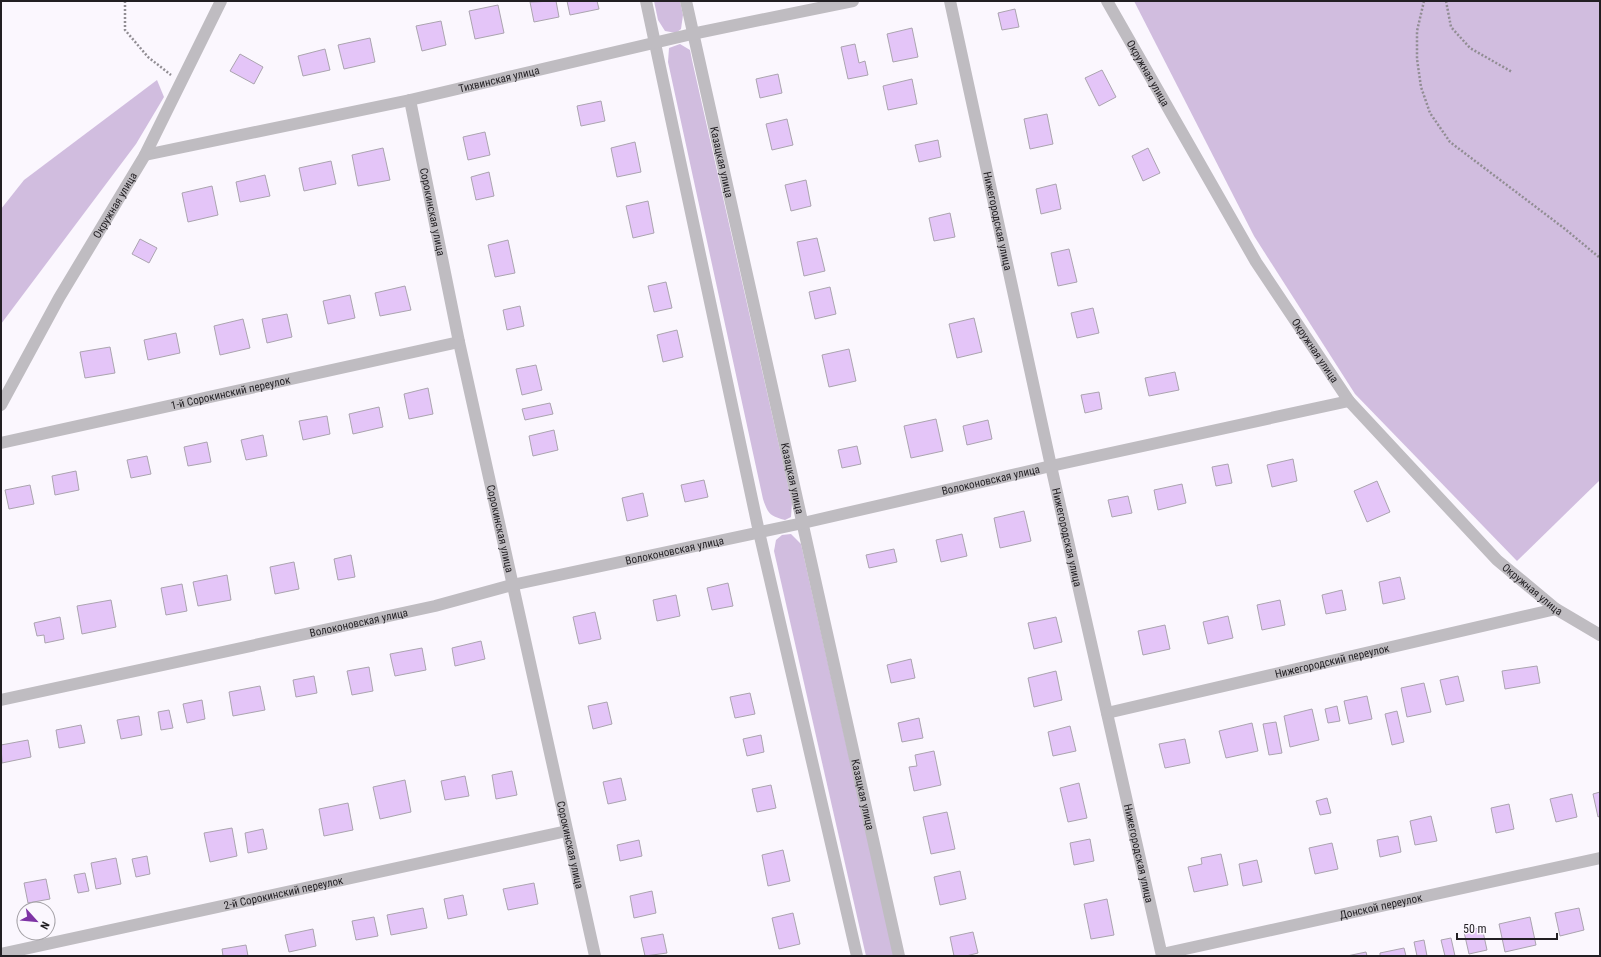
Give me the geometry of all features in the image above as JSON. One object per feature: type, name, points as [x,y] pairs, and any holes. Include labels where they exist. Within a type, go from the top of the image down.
[{"type":"street","name":"Окружная улица","points":[[1,405],[59,298],[145,155],[221,1]]},
{"type":"street","points":[[646,1],[759,532],[856,956]]},
{"type":"street","name":"Казацкая улица","points":[[686,1],[692,34],[899,956]]},
{"type":"street","name":"Тихвинская улица","points":[[145,155],[410,100],[655,42],[853,1]]},
{"type":"street","name":"Нижегородская улица","points":[[950,1],[1051,466],[1162,955]]},
{"type":"street","name":"Окружная улица","points":[[1107,1],[1256,262],[1349,401],[1497,560],[1556,609],[1600,635]]},
{"type":"street","name":"Сорокинская улица","points":[[410,100],[459,342],[595,956]]},
{"type":"street","name":"1-й Сорокинский переулок","points":[[1,443],[459,342]]},
{"type":"street","name":"Волоконовская улица","points":[[1,700],[435,606],[512,585],[803,524],[1051,466],[1349,401]]},
{"type":"street","name":"Нижегородский переулок","points":[[1107,712],[1556,609]]},
{"type":"street","name":"2-й Сорокинский переулок","points":[[1,954],[567,831]]},
{"type":"street","name":"Донской переулок","points":[[1162,955],[1600,858]]},
{"type":"path","points":[[125,1],[126,30],[148,57],[169,73],[178,87]]},
{"type":"path","points":[[1424,1],[1417,31],[1417,59],[1421,87],[1430,113],[1450,142],[1478,165],[1565,229],[1600,258]]},
{"type":"path","points":[[1446,1],[1451,27],[1470,48],[1512,72]]},
{"type":"shaded area","points":[[654,1],[680,1],[683,15],[681,29],[676,33],[665,31],[658,20]]},
{"type":"shaded area","points":[[1134,1],[1600,1],[1600,480],[1517,561],[1355,394],[1254,236]]},
{"type":"shaded area","points":[[680,44],[690,50],[792,503],[791,517],[785,520],[770,514],[763,499],[668,62],[669,48]]},
{"type":"shaded area","points":[[157,80],[164,97],[136,144],[1,324],[1,209],[24,180]]},
{"type":"shaded area","points":[[791,534],[801,544],[894,956],[866,956],[774,551],[776,540],[782,535]]},
{"type":"building","points":[[556,1],[559,17],[534,22],[530,2]]},
{"type":"building","points":[[567,1],[597,1],[599,9],[570,15]]},
{"type":"building","points":[[498,5],[504,33],[475,39],[469,11]]},
{"type":"building","points":[[1015,9],[1019,27],[1002,30],[998,13]]},
{"type":"building","points":[[441,21],[446,45],[422,51],[416,26]]},
{"type":"building","points":[[912,28],[918,57],[893,62],[887,34]]},
{"type":"building","points":[[370,38],[375,62],[344,69],[338,45]]},
{"type":"building","points":[[855,44],[859,63],[865,61],[868,75],[848,79],[841,47]]},
{"type":"building","points":[[325,49],[330,70],[303,76],[298,56]]},
{"type":"building","points":[[240,54],[263,67],[254,84],[230,71]]},
{"type":"building","points":[[1102,70],[1116,97],[1099,106],[1085,78]]},
{"type":"building","points":[[778,74],[782,93],[760,98],[756,79]]},
{"type":"building","points":[[912,79],[917,104],[888,110],[883,86]]},
{"type":"building","points":[[601,101],[605,121],[581,126],[577,106]]},
{"type":"building","points":[[1047,114],[1053,144],[1030,149],[1024,119]]},
{"type":"building","points":[[787,119],[793,145],[772,150],[766,124]]},
{"type":"building","points":[[485,132],[490,155],[468,160],[463,137]]},
{"type":"building","points":[[938,140],[941,157],[919,162],[915,145]]},
{"type":"building","points":[[635,142],[641,172],[617,177],[611,148]]},
{"type":"building","points":[[383,148],[390,180],[358,186],[352,155]]},
{"type":"building","points":[[1148,148],[1160,173],[1143,181],[1132,156]]},
{"type":"building","points":[[331,161],[336,184],[304,191],[299,168]]},
{"type":"building","points":[[489,172],[494,196],[476,200],[471,177]]},
{"type":"building","points":[[265,175],[270,196],[240,202],[236,182]]},
{"type":"building","points":[[806,180],[811,206],[791,211],[785,185]]},
{"type":"building","points":[[1056,184],[1061,209],[1041,214],[1036,189]]},
{"type":"building","points":[[212,186],[218,215],[188,222],[182,193]]},
{"type":"building","points":[[648,201],[654,233],[633,238],[626,206]]},
{"type":"building","points":[[950,213],[955,237],[934,241],[929,218]]},
{"type":"building","points":[[817,238],[825,271],[804,276],[797,242]]},
{"type":"building","points":[[140,239],[157,248],[149,263],[132,254]]},
{"type":"building","points":[[508,240],[515,273],[495,277],[488,245]]},
{"type":"building","points":[[1069,249],[1077,282],[1058,286],[1051,253]]},
{"type":"building","points":[[666,282],[672,308],[654,312],[648,286]]},
{"type":"building","points":[[405,286],[411,310],[380,316],[375,293]]},
{"type":"building","points":[[830,287],[836,314],[815,319],[809,292]]},
{"type":"building","points":[[350,295],[355,318],[328,324],[323,301]]},
{"type":"building","points":[[520,306],[524,326],[507,330],[503,310]]},
{"type":"building","points":[[1093,308],[1099,333],[1077,338],[1071,313]]},
{"type":"building","points":[[287,314],[292,337],[267,343],[262,319]]},
{"type":"building","points":[[974,318],[982,352],[957,358],[949,324]]},
{"type":"building","points":[[243,319],[250,348],[220,355],[214,326]]},
{"type":"building","points":[[677,330],[683,357],[663,362],[657,335]]},
{"type":"building","points":[[176,333],[180,353],[148,360],[144,340]]},
{"type":"building","points":[[110,347],[115,373],[85,378],[80,352]]},
{"type":"building","points":[[849,349],[856,381],[829,387],[822,355]]},
{"type":"building","points":[[536,365],[542,390],[522,395],[516,369]]},
{"type":"building","points":[[1175,372],[1179,390],[1149,396],[1145,378]]},
{"type":"building","points":[[428,388],[433,414],[409,419],[404,394]]},
{"type":"building","points":[[1099,392],[1102,409],[1085,413],[1081,395]]},
{"type":"building","points":[[550,403],[553,414],[525,420],[522,409]]},
{"type":"building","points":[[379,407],[383,427],[353,434],[349,414]]},
{"type":"building","points":[[327,416],[330,434],[303,440],[299,421]]},
{"type":"building","points":[[936,419],[943,451],[911,458],[904,426]]},
{"type":"building","points":[[988,420],[992,439],[967,445],[963,426]]},
{"type":"building","points":[[554,430],[558,450],[533,456],[529,436]]},
{"type":"building","points":[[263,435],[267,456],[246,460],[241,440]]},
{"type":"building","points":[[207,442],[211,462],[188,466],[184,447]]},
{"type":"building","points":[[857,446],[861,464],[842,468],[838,450]]},
{"type":"building","points":[[147,456],[151,474],[131,478],[127,460]]},
{"type":"building","points":[[1293,459],[1297,481],[1272,487],[1267,465]]},
{"type":"building","points":[[1228,464],[1232,483],[1216,486],[1212,467]]},
{"type":"building","points":[[76,471],[79,490],[55,495],[52,476]]},
{"type":"building","points":[[704,480],[708,497],[685,502],[681,485]]},
{"type":"building","points":[[1377,481],[1390,512],[1367,522],[1354,491]]},
{"type":"building","points":[[1182,484],[1186,503],[1158,510],[1154,490]]},
{"type":"building","points":[[30,485],[34,504],[9,509],[5,490]]},
{"type":"building","points":[[643,493],[648,516],[627,521],[622,498]]},
{"type":"building","points":[[1128,496],[1132,513],[1112,517],[1108,500]]},
{"type":"building","points":[[1024,511],[1031,541],[1000,548],[994,518]]},
{"type":"building","points":[[962,534],[967,556],[941,562],[936,540]]},
{"type":"building","points":[[894,549],[897,562],[869,568],[866,555]]},
{"type":"building","points":[[351,555],[355,577],[338,580],[334,559]]},
{"type":"building","points":[[294,562],[299,589],[275,594],[270,567]]},
{"type":"building","points":[[227,575],[231,600],[198,606],[193,582]]},
{"type":"building","points":[[1400,577],[1405,599],[1383,604],[1379,582]]},
{"type":"building","points":[[728,583],[733,606],[712,610],[707,588]]},
{"type":"building","points":[[182,584],[187,611],[166,615],[161,588]]},
{"type":"building","points":[[1342,590],[1346,610],[1326,614],[1322,595]]},
{"type":"building","points":[[676,595],[680,616],[657,621],[653,600]]},
{"type":"building","points":[[111,600],[116,627],[82,634],[77,606]]},
{"type":"building","points":[[1280,600],[1285,625],[1262,630],[1257,605]]},
{"type":"building","points":[[595,612],[601,639],[579,644],[573,617]]},
{"type":"building","points":[[1228,616],[1233,638],[1208,644],[1203,622]]},
{"type":"building","points":[[60,617],[64,639],[45,643],[44,635],[37,636],[34,623]]},
{"type":"building","points":[[1056,617],[1062,642],[1034,649],[1028,623]]},
{"type":"building","points":[[1165,625],[1170,649],[1143,655],[1138,631]]},
{"type":"building","points":[[481,641],[485,659],[455,666],[452,648]]},
{"type":"building","points":[[422,648],[426,670],[395,676],[390,654]]},
{"type":"building","points":[[911,659],[915,678],[891,683],[887,665]]},
{"type":"building","points":[[1537,666],[1540,683],[1505,689],[1502,671]]},
{"type":"building","points":[[369,667],[373,691],[352,695],[347,671]]},
{"type":"building","points":[[1056,671],[1062,700],[1034,707],[1028,678]]},
{"type":"building","points":[[314,676],[317,693],[296,697],[293,680]]},
{"type":"building","points":[[1458,676],[1464,701],[1446,705],[1440,680]]},
{"type":"building","points":[[1424,683],[1431,712],[1407,717],[1401,688]]},
{"type":"building","points":[[260,686],[265,710],[233,716],[229,692]]},
{"type":"building","points":[[750,693],[755,714],[735,718],[730,697]]},
{"type":"building","points":[[1367,696],[1372,719],[1349,724],[1344,701]]},
{"type":"building","points":[[202,700],[205,719],[187,723],[183,704]]},
{"type":"building","points":[[607,702],[612,724],[593,729],[588,706]]},
{"type":"building","points":[[1337,706],[1340,721],[1328,723],[1325,709]]},
{"type":"building","points":[[1312,709],[1319,740],[1290,747],[1284,716]]},
{"type":"building","points":[[169,710],[173,728],[161,730],[158,712]]},
{"type":"building","points":[[1397,711],[1404,742],[1392,745],[1385,714]]},
{"type":"building","points":[[139,716],[142,735],[121,739],[117,720]]},
{"type":"building","points":[[919,718],[923,738],[902,742],[898,723]]},
{"type":"building","points":[[1276,722],[1282,753],[1269,755],[1263,724]]},
{"type":"building","points":[[1252,723],[1258,751],[1226,758],[1219,731]]},
{"type":"building","points":[[81,725],[85,743],[59,748],[56,730]]},
{"type":"building","points":[[1070,726],[1076,751],[1053,756],[1048,732]]},
{"type":"building","points":[[761,735],[764,752],[747,756],[743,739]]},
{"type":"building","points":[[1185,739],[1190,763],[1165,768],[1159,744]]},
{"type":"building","points":[[28,740],[31,757],[2,763],[1,745]]},
{"type":"building","points":[[934,751],[941,785],[914,791],[909,767],[917,766],[915,755]]},
{"type":"building","points":[[512,771],[517,795],[496,799],[492,775]]},
{"type":"building","points":[[465,776],[469,796],[445,800],[441,781]]},
{"type":"building","points":[[621,778],[626,800],[608,804],[603,782]]},
{"type":"building","points":[[405,780],[411,812],[380,819],[373,787]]},
{"type":"building","points":[[1079,783],[1087,818],[1068,822],[1060,788]]},
{"type":"building","points":[[771,785],[776,808],[757,812],[752,789]]},
{"type":"building","points":[[1600,792],[1600,816],[1598,817],[1593,794]]},
{"type":"building","points":[[1572,794],[1577,817],[1556,822],[1550,799]]},
{"type":"building","points":[[1327,798],[1331,813],[1320,815],[1316,801]]},
{"type":"building","points":[[348,803],[353,830],[324,836],[319,809]]},
{"type":"building","points":[[1509,804],[1514,829],[1496,833],[1491,808]]},
{"type":"building","points":[[947,812],[955,849],[931,854],[923,817]]},
{"type":"building","points":[[1431,816],[1437,841],[1415,845],[1410,821]]},
{"type":"building","points":[[232,828],[237,856],[210,862],[204,833]]},
{"type":"building","points":[[263,829],[267,849],[248,853],[245,833]]},
{"type":"building","points":[[1398,836],[1401,852],[1380,857],[1377,840]]},
{"type":"building","points":[[1090,839],[1094,861],[1074,865],[1070,843]]},
{"type":"building","points":[[639,840],[642,856],[620,861],[617,845]]},
{"type":"building","points":[[1332,843],[1338,869],[1315,874],[1309,848]]},
{"type":"building","points":[[783,850],[790,881],[768,886],[762,855]]},
{"type":"building","points":[[1221,854],[1228,885],[1194,892],[1188,867],[1202,864],[1201,858]]},
{"type":"building","points":[[147,856],[150,874],[136,877],[132,859]]},
{"type":"building","points":[[116,858],[121,884],[96,889],[91,863]]},
{"type":"building","points":[[1257,860],[1262,882],[1243,886],[1239,864]]},
{"type":"building","points":[[960,871],[966,899],[940,905],[934,877]]},
{"type":"building","points":[[85,873],[89,891],[78,893],[74,875]]},
{"type":"building","points":[[46,879],[50,899],[28,901],[24,883]]},
{"type":"building","points":[[534,883],[538,904],[508,910],[503,889]]},
{"type":"building","points":[[652,891],[656,913],[634,918],[630,896]]},
{"type":"building","points":[[463,895],[467,915],[448,919],[444,899]]},
{"type":"building","points":[[1107,899],[1114,935],[1091,939],[1084,904]]},
{"type":"building","points":[[423,908],[427,928],[391,935],[387,915]]},
{"type":"building","points":[[1579,908],[1584,930],[1560,936],[1555,913]]},
{"type":"building","points":[[793,913],[800,944],[779,949],[772,918]]},
{"type":"building","points":[[374,917],[378,936],[356,940],[352,921]]},
{"type":"building","points":[[1530,917],[1536,945],[1505,952],[1499,924]]},
{"type":"building","points":[[1482,927],[1487,950],[1469,954],[1464,932]]},
{"type":"building","points":[[313,929],[316,946],[289,952],[285,935]]},
{"type":"building","points":[[973,932],[978,953],[966,956],[954,956],[950,937]]},
{"type":"building","points":[[663,934],[667,953],[645,956],[641,938]]},
{"type":"building","points":[[1451,938],[1455,956],[1445,956],[1441,940]]},
{"type":"building","points":[[1424,940],[1427,956],[1417,956],[1414,942]]},
{"type":"building","points":[[246,945],[248,956],[223,956],[222,949]]},
{"type":"building","points":[[1404,948],[1406,956],[1380,956],[1380,953]]},
{"type":"building","points":[[1366,952],[1367,956],[1347,956]]}]
